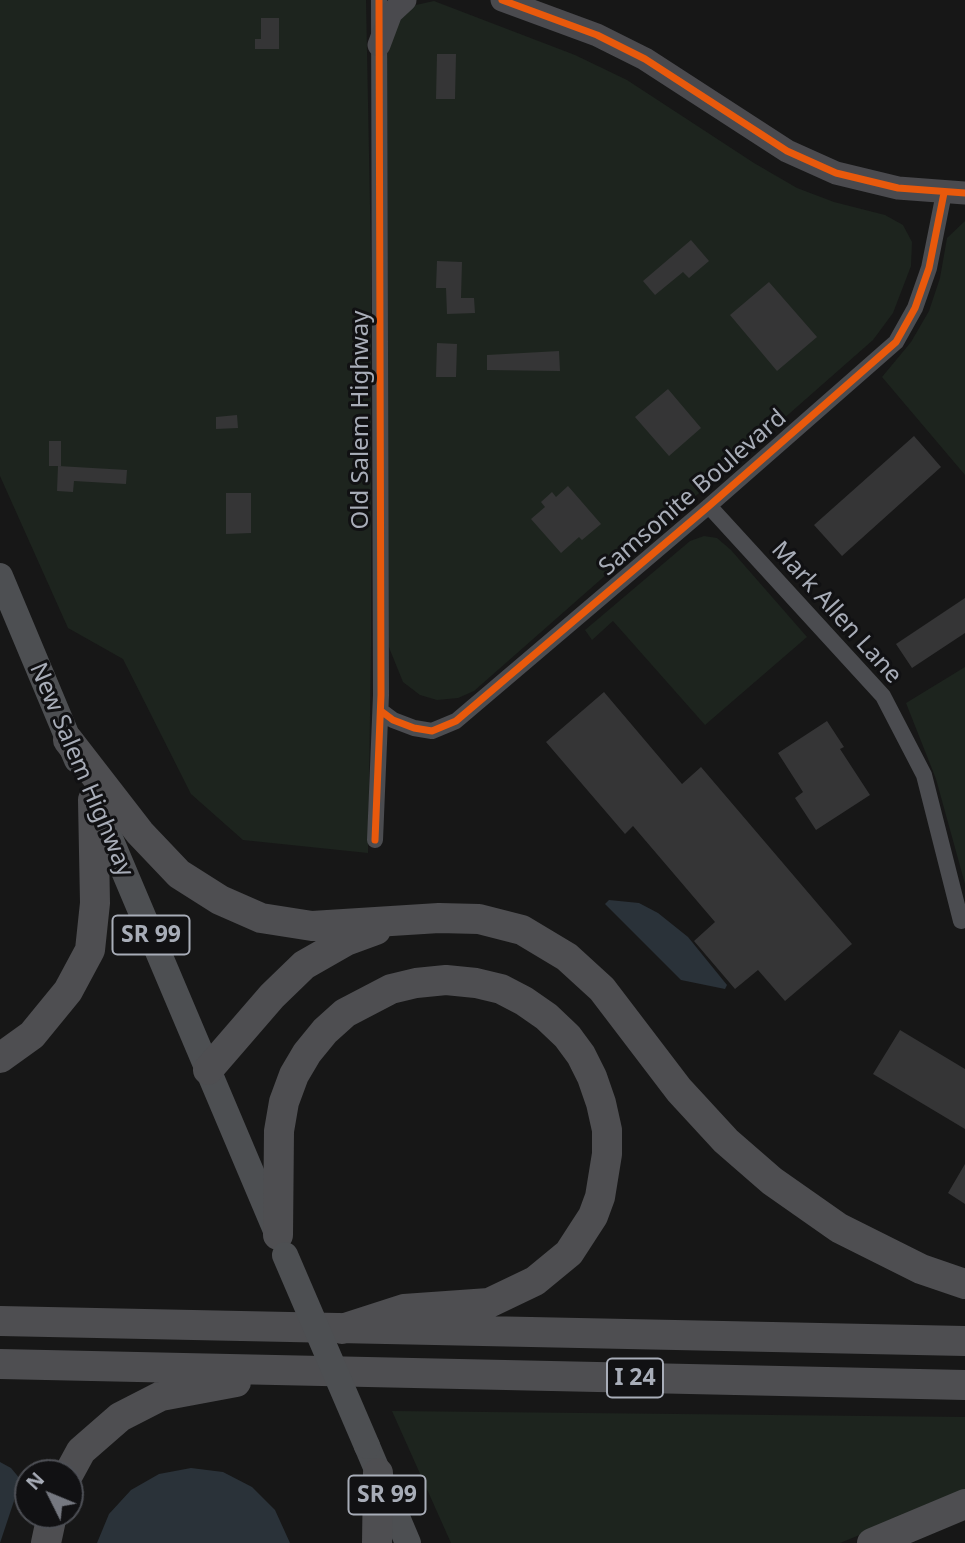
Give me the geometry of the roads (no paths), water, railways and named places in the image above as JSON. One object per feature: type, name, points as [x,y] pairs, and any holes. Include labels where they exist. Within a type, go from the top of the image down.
[{"type":"highway","points":[[68,740],[140,833],[179,874],[220,900],[261,918],[312,926],[439,918],[479,919],[522,930],[568,957],[602,989],[679,1090],[726,1141],[772,1181],[839,1228],[921,1269],[965,1284]]},
{"type":"highway","points":[[0,1058],[32,1035],[68,991],[90,950],[95,903],[93,800]]},
{"type":"highway","points":[[208,1070],[272,996],[304,965],[346,942],[400,922]]},
{"type":"highway","points":[[281,1245],[279,1131],[284,1102],[294,1075],[307,1053],[325,1031],[345,1013],[391,989],[416,983],[446,980],[475,983],[501,989],[524,1000],[547,1017],[581,1055],[601,1103],[607,1129],[607,1154],[600,1197],[593,1216],[569,1253],[536,1281],[489,1303],[404,1309],[342,1329]]},
{"type":"highway","name":"I 24","points":[[0,1321],[965,1341]]},
{"type":"highway","name":"I 24","points":[[0,1364],[965,1385]]},
{"type":"highway","points":[[77,1459],[81,1451],[120,1417],[160,1396],[305,1371]]},
{"type":"highway","points":[[372,1460],[377,1543]]},
{"type":"highway","points":[[872,1543],[965,1504]]},
{"type":"main road","points":[[379,45],[391,13],[405,0]]},
{"type":"main road","points":[[502,0],[597,35],[645,59],[787,150],[836,173],[898,188],[955,193]]},
{"type":"main road","name":"New Salem Highway","points":[[0,576],[408,1543]]},
{"type":"street","name":"Old Salem Highway","points":[[374,840],[381,711],[379,0]]},
{"type":"street","name":"Samsonite Boulevard","points":[[381,711],[393,720],[432,731],[456,721],[709,506],[896,342],[915,308],[955,193]]},
{"type":"street","name":"Mark Allen Lane","points":[[709,506],[883,696],[924,775],[961,920]]}]
